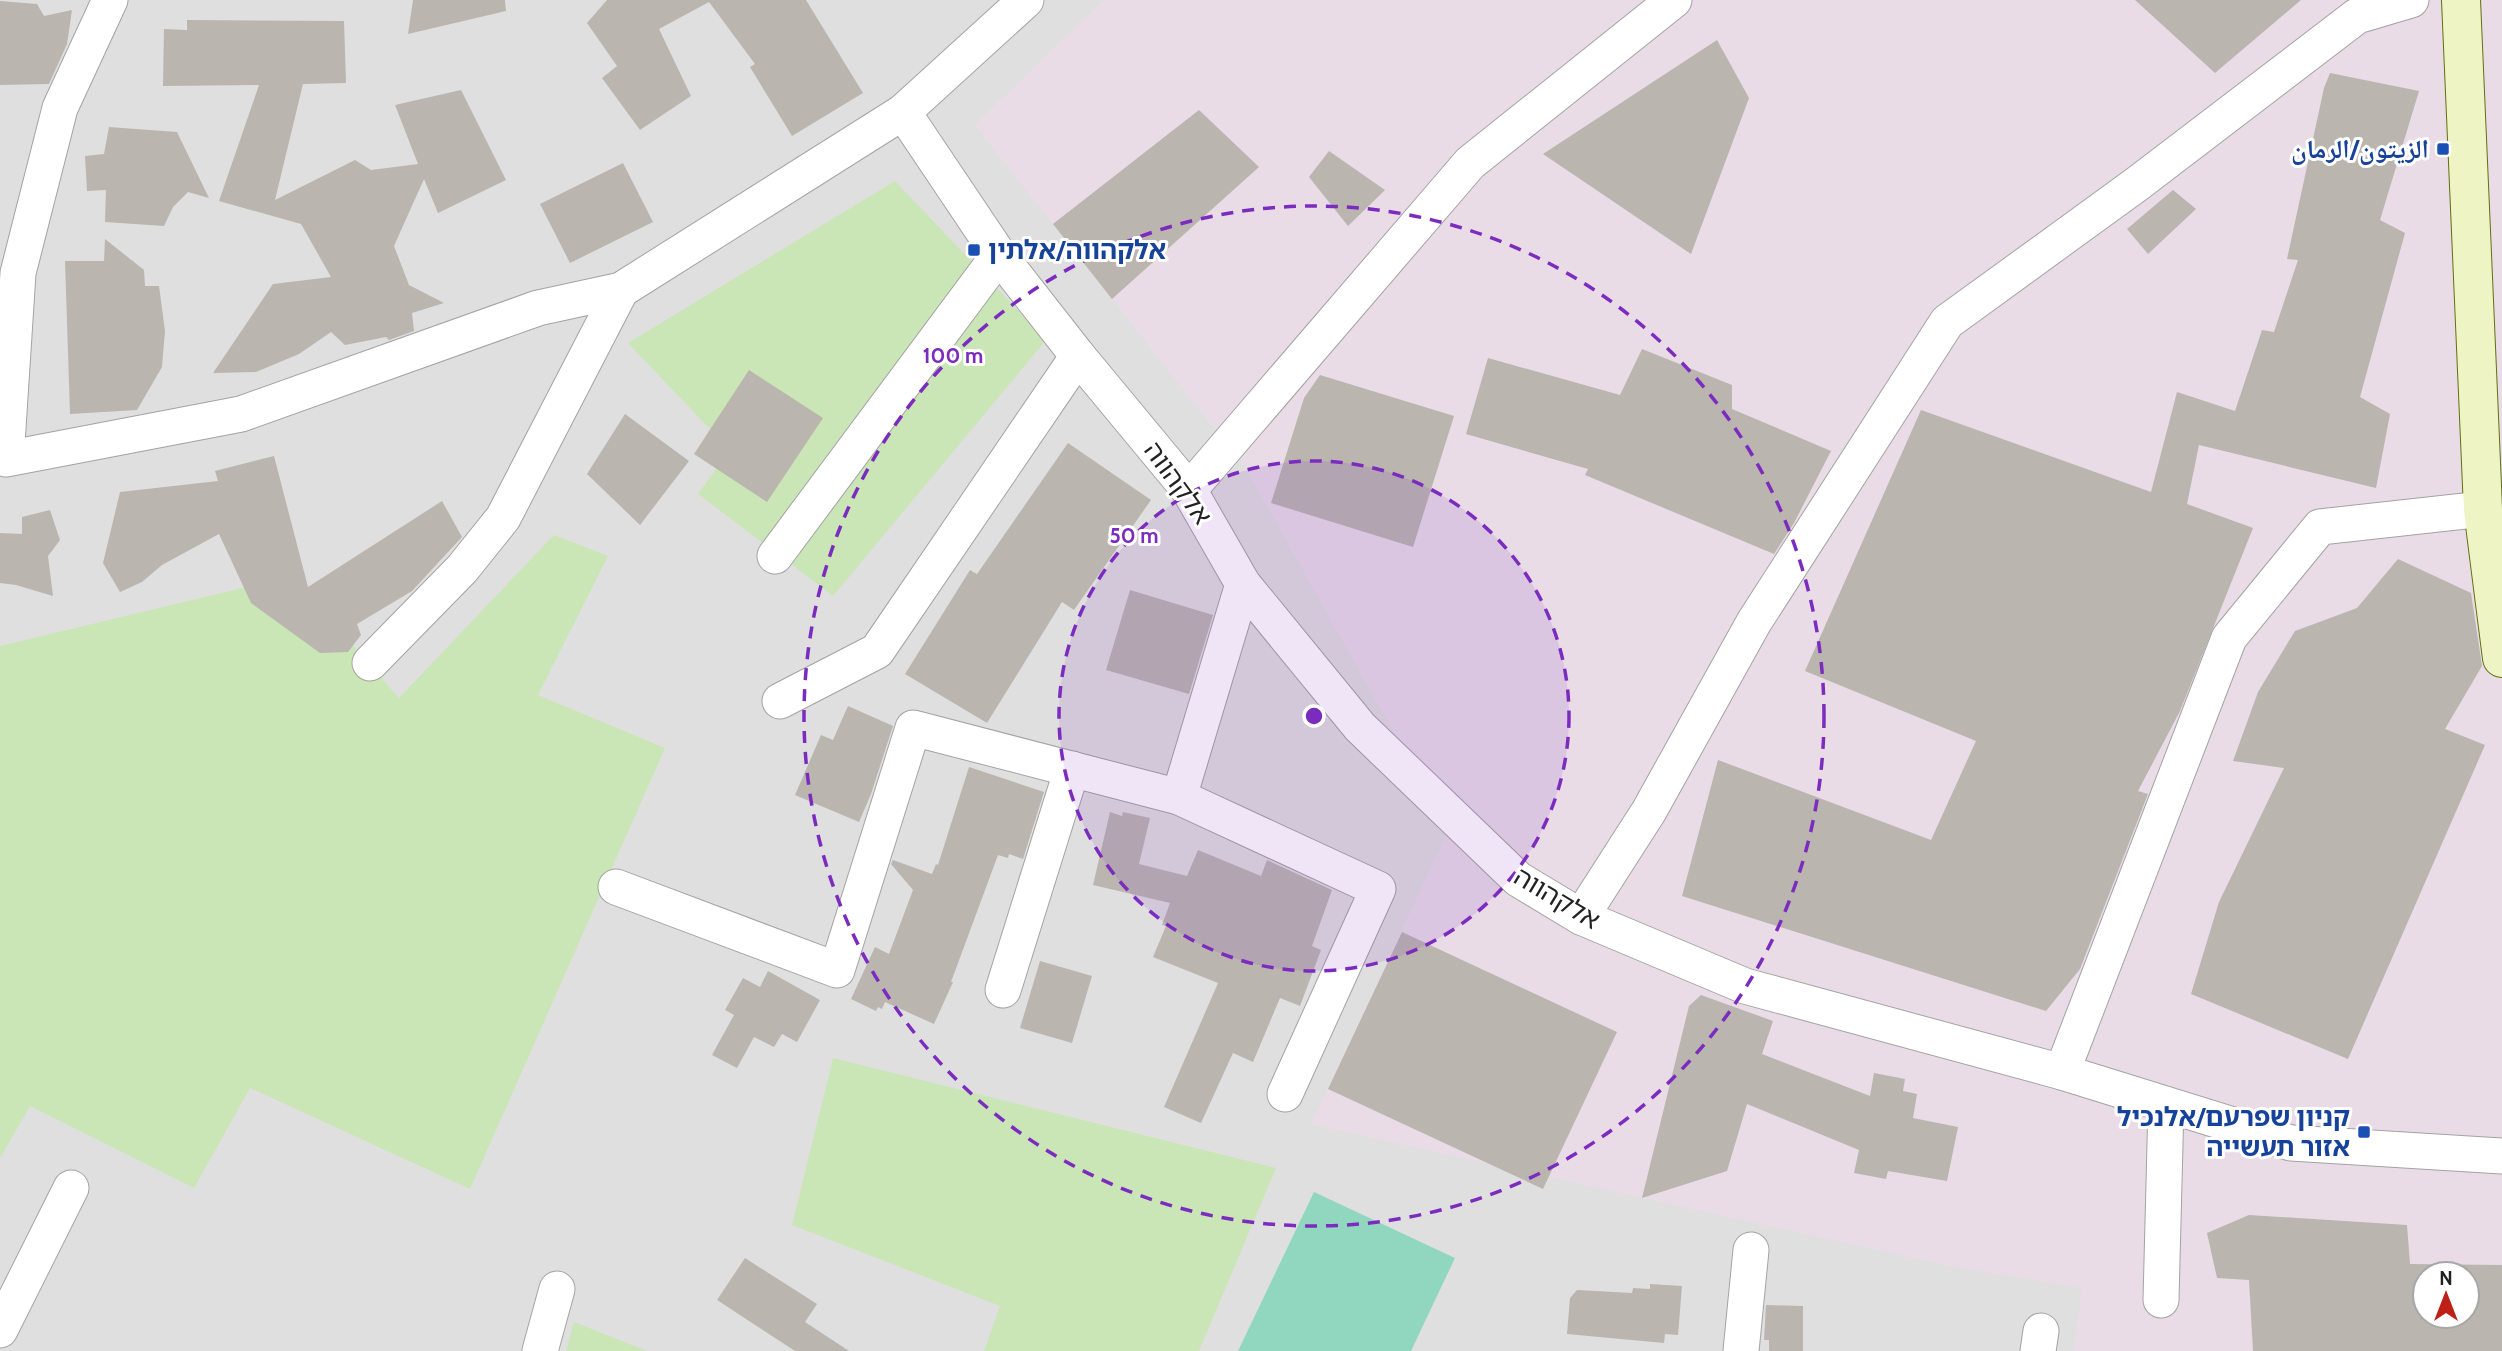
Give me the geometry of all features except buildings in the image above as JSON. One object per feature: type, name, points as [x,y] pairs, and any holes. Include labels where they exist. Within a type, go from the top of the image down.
[{"type":"street","points":[[110,0],[60,108],[19,273],[3,460],[241,414],[538,308],[621,290],[903,112],[1026,0]]},
{"type":"street","points":[[1189,491],[1470,163],[1674,0]]},
{"type":"street","points":[[1581,917],[1649,811],[1754,622],[1947,322],[2137,184],[2357,16],[2411,0]]},
{"type":"street","points":[[2461,0],[2483,509],[2502,658]]},
{"type":"street","name":"אלקהווה","points":[[903,112],[999,255],[1189,491],[1243,584],[1360,727],[1518,879],[1581,917],[1745,986],[2062,1072],[2291,1143],[2502,1156]]},
{"type":"street","points":[[775,556],[999,255]]},
{"type":"street","points":[[370,663],[462,569],[503,518],[621,290]]},
{"type":"street","points":[[780,701],[877,650],[1078,356]]},
{"type":"street","points":[[2062,1072],[2229,638],[2320,527],[2483,509]]},
{"type":"street","points":[[1178,797],[1243,584]]},
{"type":"street","points":[[616,887],[837,970],[913,728],[1178,797],[1378,889],[1284,1094]]},
{"type":"street","points":[[1003,990],[1072,769]]},
{"type":"street","points":[[2161,1300],[2166,1105]]},
{"type":"street","points":[[0,1330],[71,1188]]},
{"type":"street","points":[[1741,1351],[1751,1250]]},
{"type":"street","points":[[540,1351],[557,1289]]},
{"type":"shaded area","points":[[0,0],[2502,0],[2502,1351],[0,1351]]},
{"type":"shaded area","points":[[1104,0],[2502,0],[2502,1351],[2074,1351],[2082,1288],[1955,1267],[1311,1124],[1449,830],[1247,470],[975,125]]},
{"type":"green space","points":[[895,181],[1046,340],[833,596],[698,494],[730,450],[628,343]]},
{"type":"green space","points":[[554,535],[608,556],[538,695],[665,748],[470,1189],[250,1088],[194,1188],[30,1106],[0,1158],[0,646],[292,576],[399,698]]},
{"type":"green space","points":[[833,1058],[1276,1168],[1199,1351],[984,1351],[1000,1306],[792,1225]]},
{"type":"green space","points":[[1314,1192],[1455,1258],[1411,1351],[1238,1351]]},
{"type":"green space","points":[[574,1322],[647,1351],[566,1351]]},
{"type":"place","name":"الزيتون/الرمان","points":[[2443,149]]},
{"type":"place","name":"אלקהווה/אלתין","points":[[974,250]]},
{"type":"place","name":"קניון שפרעם/אלנכיל אזור תעשייה","points":[[2364,1132]]}]
